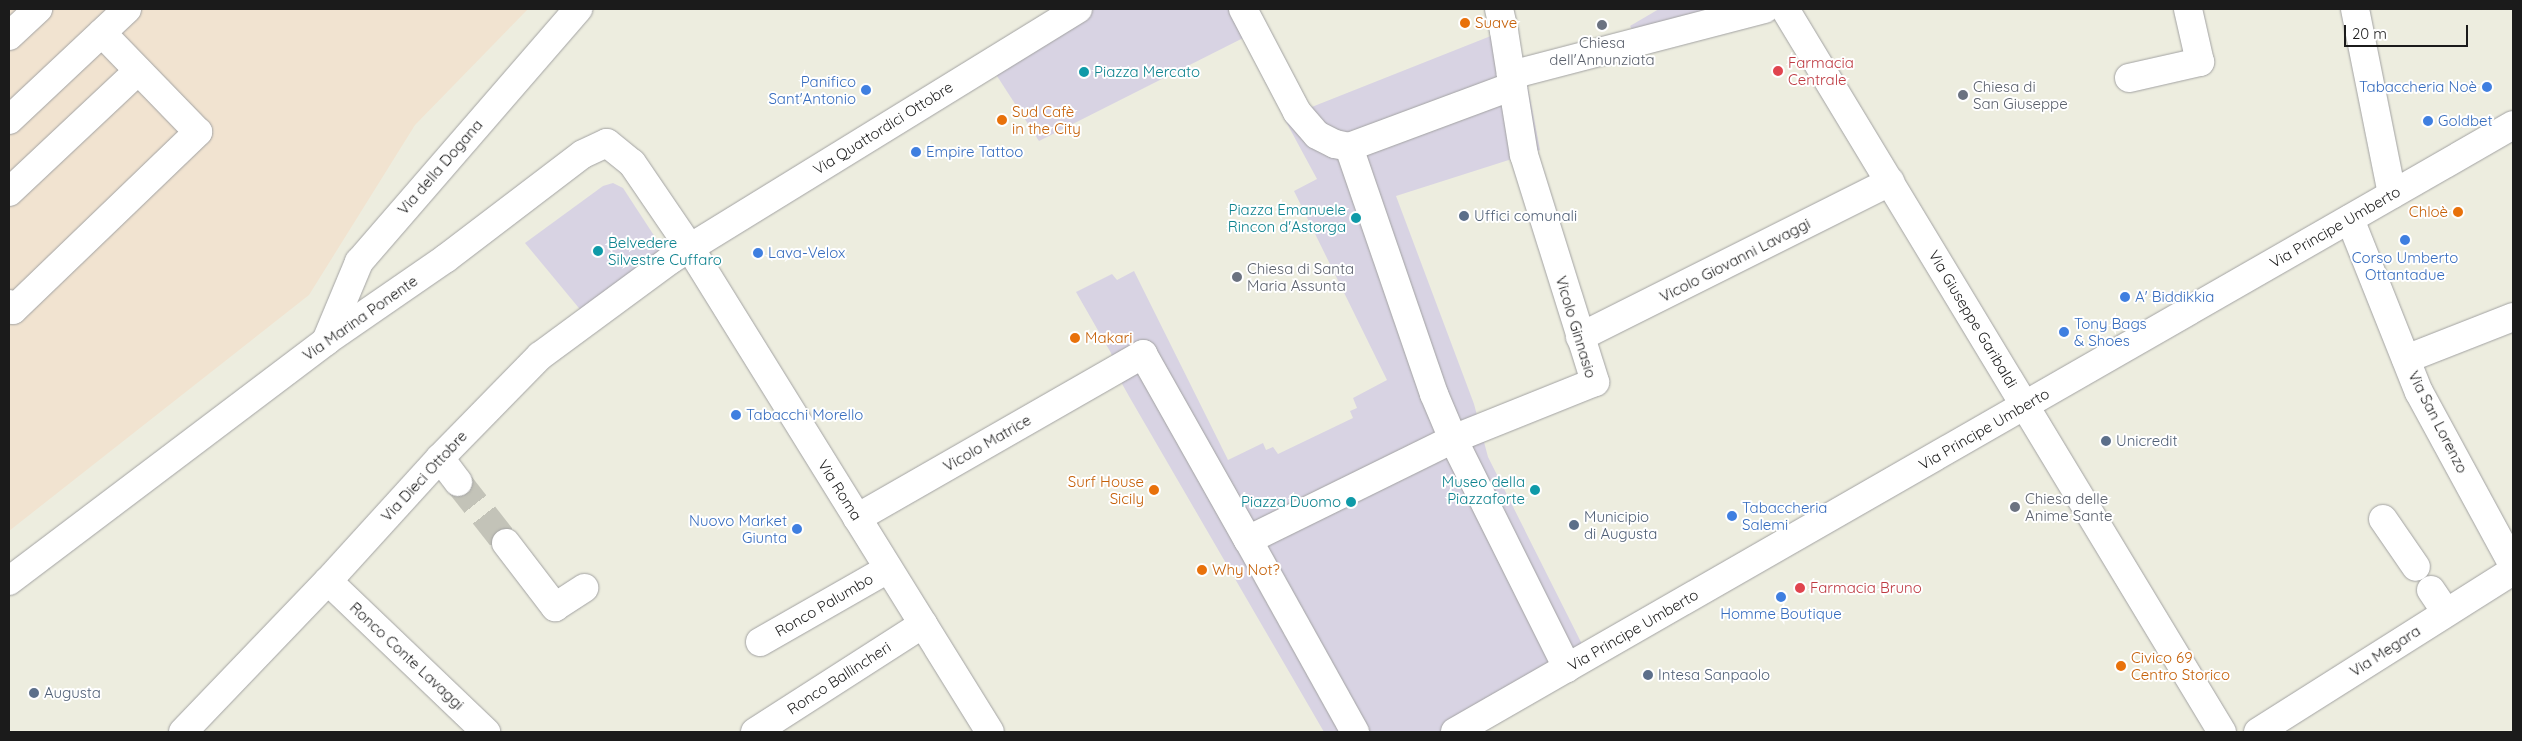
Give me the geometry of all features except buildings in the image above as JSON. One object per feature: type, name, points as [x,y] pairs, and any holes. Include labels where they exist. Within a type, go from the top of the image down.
[{"type":"street","points":[[9,36],[38,9]]},
{"type":"street","points":[[9,120],[127,9]]},
{"type":"street","name":"Via della Dogana","points":[[326,340],[359,262],[578,9]]},
{"type":"street","name":"Via Quattordici Ottobre","points":[[690,248],[1078,9]]},
{"type":"street","points":[[1244,9],[1297,112],[1317,135],[1335,144],[1349,147],[1516,78],[1765,9]]},
{"type":"street","name":"Via Giuseppe Garibaldi","points":[[1785,9],[2222,732]]},
{"type":"street","points":[[2128,78],[2200,62],[2188,9]]},
{"type":"street","points":[[2355,9],[2392,194]]},
{"type":"street","name":"Vicolo Ginnasio","points":[[1453,439],[1595,382],[1524,155],[1516,78],[1502,20]]},
{"type":"street","points":[[9,304],[13,310],[198,132],[102,33]]},
{"type":"street","points":[[9,192],[138,71]]},
{"type":"street","name":"Via Principe Umberto","points":[[1455,732],[2513,125]]},
{"type":"street","name":"Via Marina Ponente","points":[[9,580],[326,340],[445,259],[583,154],[606,143],[632,164],[690,248]]},
{"type":"street","points":[[1349,147],[1434,394],[1453,439],[1567,668]]},
{"type":"street","name":"Vicolo Giovanni Lavaggi","points":[[1580,337],[1890,182]]},
{"type":"street","name":"Via San Lorenzo","points":[[2350,219],[2419,392],[2513,565]]},
{"type":"street","name":"Via Dieci Ottobre","points":[[183,732],[328,581],[440,458],[540,356],[690,248]]},
{"type":"street","name":"Via Roma","points":[[690,248],[990,732]]},
{"type":"street","points":[[2406,359],[2513,317]]},
{"type":"street","name":"Vicolo Matrice","points":[[857,518],[1143,354],[1248,540]]},
{"type":"street","points":[[1355,732],[1248,540],[1453,439]]},
{"type":"street","points":[[440,458],[458,482]]},
{"type":"street","points":[[2383,518],[2416,567]]},
{"type":"street","points":[[506,543],[556,607],[584,588]]},
{"type":"street","name":"Ronco Palumbo","points":[[760,642],[888,569]]},
{"type":"street","name":"Via Megara","points":[[2258,732],[2439,601],[2513,571]]},
{"type":"street","name":"Ronco Conte Lavaggi","points":[[328,581],[486,732]]},
{"type":"street","name":"Ronco Ballincheri","points":[[756,732],[923,624]]},
{"type":"shaded area","points":[[9,9],[528,9],[415,125],[309,295],[9,531]]},
{"type":"shaded area","name":"Piazza Mercato","points":[[1078,9],[1243,9],[1255,32],[1039,141],[988,62]]},
{"type":"shaded area","points":[[1659,9],[1735,9],[1632,29],[1630,26]]},
{"type":"shaded area","name":"Piazza Duomo","points":[[1516,26],[1540,150],[1396,196],[1474,404],[1488,457],[1588,656],[1455,732],[1324,732],[1130,398],[1121,382],[1111,353],[1076,292],[1112,274],[1117,280],[1134,271],[1228,460],[1263,443],[1266,450],[1273,447],[1278,454],[1353,418],[1350,411],[1357,408],[1353,398],[1387,380],[1294,191],[1317,179],[1284,118]]},
{"type":"shaded area","name":"Belvedere Silvestre Cuffaro","points":[[613,183],[623,188],[670,260],[588,319],[525,243],[603,186]]},
{"type":"tunnel","points":[[458,482],[506,543]]},
{"type":"place","name":"Suave","points":[[1465,23]]},
{"type":"place","name":"Chiesa dell'Annunziata","points":[[1602,25]]},
{"type":"place","name":"Farmacia Centrale","points":[[1778,71]]},
{"type":"place","name":"Piazza Mercato","points":[[1084,72]]},
{"type":"place","name":"Tabaccheria Noè","points":[[2487,87]]},
{"type":"place","name":"Panifico Sant'Antonio","points":[[866,90]]},
{"type":"place","name":"Chiesa di San Giuseppe","points":[[1963,95]]},
{"type":"place","name":"Sud Cafè in the City","points":[[1002,120]]},
{"type":"place","name":"Goldbet","points":[[2428,121]]},
{"type":"place","name":"Empire Tattoo","points":[[916,152]]},
{"type":"place","name":"Chloè","points":[[2458,212]]},
{"type":"place","name":"Uffici comunali","points":[[1464,216]]},
{"type":"place","name":"Piazza Emanuele Rincon d'Astorga","points":[[1356,218]]},
{"type":"place","name":"Corso Umberto Ottantadue","points":[[2405,240]]},
{"type":"place","name":"Belvedere Silvestre Cuffaro","points":[[598,251]]},
{"type":"place","name":"Lava-Velox","points":[[758,253]]},
{"type":"place","name":"Chiesa di Santa Maria Assunta","points":[[1237,277]]},
{"type":"place","name":"A' Biddikkia","points":[[2125,297]]},
{"type":"place","name":"Tony Bags & Shoes","points":[[2064,332]]},
{"type":"place","name":"Makari","points":[[1075,338]]},
{"type":"place","name":"Tabacchi Morello","points":[[736,415]]},
{"type":"place","name":"Unicredit","points":[[2106,441]]},
{"type":"place","name":"Surf House Sicily","points":[[1154,490]]},
{"type":"place","name":"Museo della Piazzaforte","points":[[1535,490]]},
{"type":"place","name":"Piazza Duomo","points":[[1351,502]]},
{"type":"place","name":"Chiesa delle Anime Sante","points":[[2015,507]]},
{"type":"place","name":"Tabaccheria Salemi","points":[[1732,516]]},
{"type":"place","name":"Municipio di Augusta","points":[[1574,525]]},
{"type":"place","name":"Nuovo Market Giunta","points":[[797,529]]},
{"type":"place","name":"Why Not?","points":[[1202,570]]},
{"type":"place","name":"Farmacia Bruno","points":[[1800,588]]},
{"type":"place","name":"Homme Boutique","points":[[1781,597]]},
{"type":"place","name":"Civico 69 Centro Storico","points":[[2121,666]]},
{"type":"place","name":"Intesa Sanpaolo","points":[[1648,675]]},
{"type":"place","name":"Augusta","points":[[34,693]]}]
